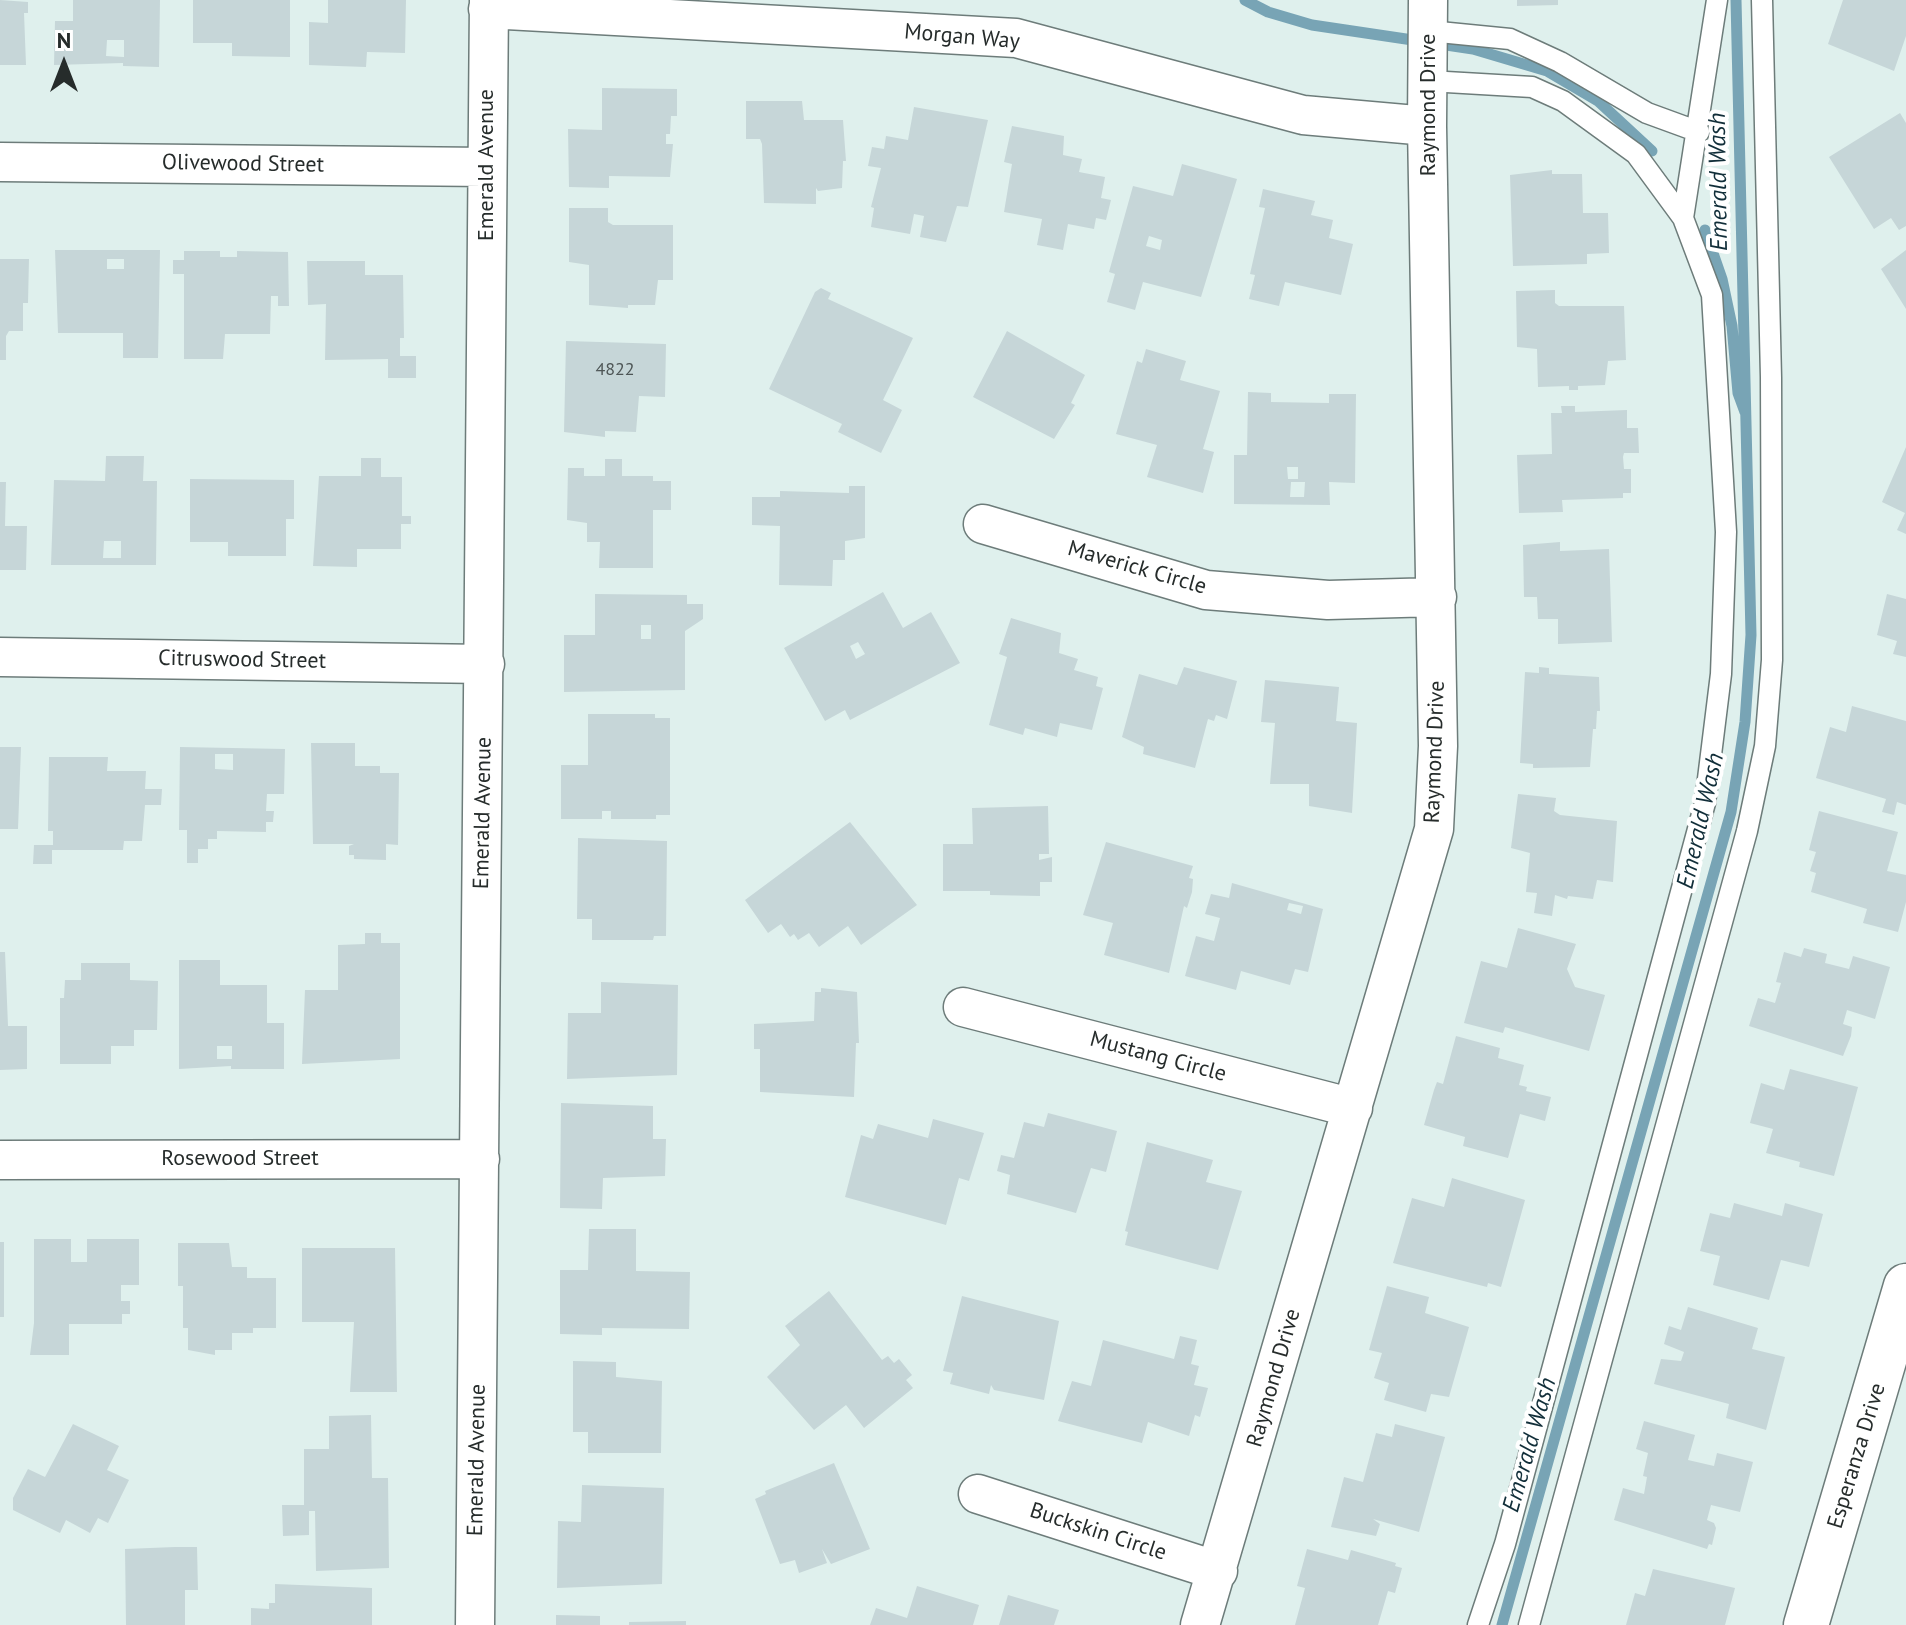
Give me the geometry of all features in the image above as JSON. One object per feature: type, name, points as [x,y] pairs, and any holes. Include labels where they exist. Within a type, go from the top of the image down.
[{"type":"main road","name":"Esperanza Drive","points":[[1806,1625],[1906,1286]]},
{"type":"street","name":"Morgan Way","points":[[488,4],[1016,38],[1303,115],[1427,126]]},
{"type":"street","name":"Emerald Avenue","points":[[475,1625],[488,4]]},
{"type":"street","name":"Raymond Drive","points":[[1200,1625],[1434,829],[1438,746],[1427,126],[1429,16]]},
{"type":"street","name":"Olivewood Street","points":[[0,162],[487,167]]},
{"type":"street","name":"Maverick Circle","points":[[983,524],[1206,590],[1328,600],[1437,597]]},
{"type":"street","name":"Citruswood Street","points":[[0,657],[485,664]]},
{"type":"street","name":"Mustang Circle","points":[[963,1007],[1353,1108]]},
{"type":"street","name":"Rosewood Street","points":[[0,1160],[480,1159]]},
{"type":"street","name":"Buckskin Circle","points":[[978,1494],[1218,1571]]},
{"type":"lane","points":[[1683,218],[1699,132],[1717,0]]},
{"type":"lane","points":[[1529,1625],[1747,831],[1765,746],[1772,660],[1771,377],[1762,0]]},
{"type":"lane","points":[[1429,16],[1510,39],[1560,62],[1647,113],[1699,132]]},
{"type":"lane","points":[[1430,76],[1532,87],[1563,101],[1636,154],[1683,218],[1712,295],[1726,532],[1721,674],[1705,803],[1505,1544],[1478,1625]]},
{"type":"building","points":[[0,0],[28,2],[28,13],[24,13],[26,65],[0,65]]},
{"type":"building","points":[[73,0],[160,0],[159,67],[123,66],[123,63],[54,65],[55,21],[73,21]],"holes":[[[107,40],[124,40],[124,57],[106,56]]]},
{"type":"building","points":[[193,0],[290,0],[290,57],[232,56],[232,43],[193,43]]},
{"type":"building","points":[[328,0],[406,0],[405,53],[367,52],[366,67],[309,65],[309,22],[328,23]]},
{"type":"building","points":[[1517,0],[1558,0],[1558,5],[1517,6]]},
{"type":"building","points":[[1843,0],[1906,0],[1906,36],[1894,71],[1828,44]]},
{"type":"building","points":[[602,88],[677,89],[677,116],[671,116],[670,134],[666,134],[666,144],[673,144],[670,177],[609,176],[609,188],[569,187],[568,129],[602,130]]},
{"type":"building","points":[[746,101],[802,101],[804,120],[843,120],[846,161],[843,161],[842,188],[818,191],[816,188],[816,204],[764,203],[762,144],[760,139],[746,139]]},
{"type":"building","points":[[914,107],[988,120],[968,207],[957,206],[946,242],[920,237],[924,216],[914,214],[910,234],[871,227],[874,208],[871,207],[881,168],[868,166],[872,147],[884,149],[886,136],[908,140]]},
{"type":"building","points":[[1900,113],[1906,123],[1906,226],[1899,230],[1891,218],[1874,229],[1829,157]]},
{"type":"building","points":[[1012,126],[1064,136],[1063,155],[1082,159],[1079,172],[1105,177],[1101,198],[1111,200],[1106,220],[1096,218],[1094,229],[1068,224],[1063,250],[1037,245],[1042,219],[1004,212],[1012,164],[1004,162]]},
{"type":"building","points":[[1182,164],[1237,179],[1201,297],[1143,282],[1135,310],[1107,302],[1115,274],[1109,272],[1133,186],[1173,196]],"holes":[[[1149,236],[1162,240],[1160,250],[1146,246]]]},
{"type":"building","points":[[1552,170],[1552,174],[1582,174],[1583,213],[1608,213],[1609,253],[1587,254],[1587,264],[1513,266],[1510,175]]},
{"type":"building","points":[[1263,189],[1315,201],[1311,215],[1333,220],[1329,238],[1353,244],[1341,295],[1285,282],[1279,306],[1249,299],[1255,275],[1250,274],[1265,208],[1259,207]]},
{"type":"building","points":[[569,208],[608,208],[608,222],[613,225],[673,225],[673,280],[658,280],[655,305],[628,305],[628,308],[589,305],[589,265],[569,262]]},
{"type":"building","points":[[55,250],[160,250],[158,358],[123,358],[123,333],[58,333]],"holes":[[[107,259],[124,259],[124,269],[107,269]]]},
{"type":"building","points":[[1906,250],[1906,309],[1881,269]]},
{"type":"building","points":[[184,251],[220,251],[220,257],[237,257],[237,251],[288,252],[289,306],[278,306],[278,296],[271,296],[270,334],[225,334],[223,359],[184,359],[184,274],[173,274],[173,260],[184,260]]},
{"type":"building","points":[[0,259],[29,259],[28,303],[23,303],[23,331],[9,331],[6,336],[6,360],[0,360]]},
{"type":"building","points":[[307,261],[365,261],[365,275],[403,275],[404,338],[400,338],[400,356],[416,356],[416,378],[388,378],[388,359],[325,360],[326,304],[308,305]]},
{"type":"building","points":[[821,288],[831,293],[828,299],[913,338],[883,400],[902,410],[881,453],[838,432],[842,424],[769,389],[815,292]]},
{"type":"building","points":[[1555,290],[1555,303],[1559,306],[1624,306],[1626,360],[1608,361],[1605,385],[1578,386],[1578,390],[1569,390],[1569,386],[1538,387],[1537,349],[1517,347],[1516,291]]},
{"type":"building","points":[[1007,331],[1085,375],[1071,403],[1075,405],[1054,439],[973,397]]},
{"type":"building","points":[[566,341],[666,344],[665,397],[639,396],[636,432],[605,431],[605,437],[564,432]]},
{"type":"building","points":[[1146,349],[1186,361],[1180,380],[1220,391],[1203,449],[1214,452],[1203,493],[1147,477],[1157,445],[1116,434],[1137,361],[1142,363]]},
{"type":"building","points":[[1248,392],[1271,393],[1271,402],[1329,403],[1329,394],[1356,394],[1355,483],[1329,482],[1330,505],[1234,504],[1234,455],[1247,455]],"holes":[[[1287,467],[1298,467],[1298,479],[1288,479]],[[1291,482],[1305,482],[1304,497],[1290,497]]]},
{"type":"building","points":[[1561,406],[1575,406],[1575,412],[1627,410],[1627,428],[1638,428],[1639,453],[1624,453],[1623,457],[1624,469],[1631,469],[1631,493],[1623,493],[1623,498],[1562,500],[1563,512],[1519,513],[1517,455],[1552,454],[1551,413],[1562,413]]},
{"type":"building","points":[[1906,447],[1906,534],[1897,530],[1905,513],[1882,502]]},
{"type":"building","points":[[106,456],[144,456],[143,481],[157,481],[156,565],[51,565],[54,480],[105,481]],"holes":[[[104,541],[121,541],[121,558],[103,558]]]},
{"type":"building","points":[[361,458],[381,458],[381,477],[402,477],[402,516],[411,516],[411,524],[401,524],[401,549],[357,549],[357,567],[313,566],[319,476],[361,476]]},
{"type":"building","points":[[605,459],[622,459],[622,476],[653,476],[653,481],[671,481],[671,510],[653,510],[653,568],[599,568],[600,542],[587,542],[587,523],[567,520],[568,468],[584,468],[584,476],[605,476]]},
{"type":"building","points":[[190,479],[294,480],[294,519],[286,519],[286,556],[228,556],[228,542],[190,542]]},
{"type":"building","points":[[0,482],[6,482],[5,526],[27,526],[26,570],[0,570]]},
{"type":"building","points":[[849,486],[865,486],[865,538],[845,541],[845,560],[833,560],[832,586],[779,585],[780,526],[752,525],[752,497],[780,497],[780,491],[849,493]]},
{"type":"building","points":[[1560,542],[1560,551],[1609,549],[1612,642],[1558,644],[1558,619],[1538,619],[1537,597],[1524,597],[1523,545]]},
{"type":"building","points":[[883,592],[903,628],[931,612],[960,663],[850,720],[845,710],[825,721],[784,648]],"holes":[[[858,642],[865,654],[856,659],[850,646]]]},
{"type":"building","points":[[595,594],[687,595],[687,604],[703,604],[703,619],[685,631],[685,690],[564,692],[564,635],[595,635]],"holes":[[[641,625],[651,625],[651,639],[641,639]]]},
{"type":"building","points":[[1887,594],[1906,599],[1906,657],[1893,654],[1897,641],[1877,635]]},
{"type":"building","points":[[1011,618],[1061,633],[1059,653],[1078,659],[1074,670],[1098,677],[1096,686],[1103,688],[1092,730],[1060,723],[1057,737],[1025,728],[1023,735],[989,725],[1007,657],[999,654]]},
{"type":"building","points":[[1184,667],[1237,681],[1227,719],[1216,715],[1214,721],[1208,719],[1195,768],[1143,754],[1144,747],[1122,737],[1139,674],[1177,685]]},
{"type":"building","points":[[1539,667],[1549,668],[1549,674],[1599,677],[1600,711],[1597,711],[1596,729],[1593,729],[1590,767],[1533,768],[1533,764],[1520,763],[1525,672],[1539,673]]},
{"type":"building","points":[[1265,680],[1339,687],[1336,721],[1357,723],[1352,813],[1309,806],[1309,784],[1270,784],[1275,723],[1261,722]]},
{"type":"building","points":[[1852,706],[1906,721],[1906,805],[1897,802],[1894,815],[1882,812],[1886,799],[1816,778],[1830,727],[1846,732]]},
{"type":"building","points":[[588,714],[655,714],[655,718],[670,718],[670,815],[656,815],[656,819],[611,819],[611,811],[602,811],[602,819],[561,819],[561,765],[588,765]]},
{"type":"building","points":[[311,743],[355,743],[355,766],[380,766],[380,773],[399,773],[398,845],[386,844],[386,860],[354,859],[354,855],[349,855],[349,846],[354,844],[313,844]]},
{"type":"building","points":[[0,747],[21,747],[18,829],[0,829]]},
{"type":"building","points":[[180,747],[285,749],[284,794],[267,794],[266,811],[274,811],[273,822],[266,822],[266,832],[217,831],[217,839],[208,839],[208,849],[198,849],[198,863],[187,863],[187,830],[179,830]],"holes":[[[215,754],[233,754],[233,770],[215,769]]]},
{"type":"building","points":[[49,757],[108,757],[107,771],[146,771],[145,789],[162,789],[161,805],[145,805],[142,841],[124,841],[123,850],[52,850],[52,864],[33,864],[34,845],[53,845],[53,831],[48,831]]},
{"type":"building","points":[[1518,794],[1556,798],[1554,811],[1560,815],[1617,821],[1613,882],[1597,880],[1593,899],[1568,896],[1567,899],[1555,895],[1552,916],[1534,913],[1537,893],[1526,892],[1530,853],[1511,848]]},
{"type":"building","points":[[1048,806],[1049,854],[1039,854],[1039,860],[1052,857],[1052,882],[1040,882],[1040,896],[990,895],[990,891],[943,891],[943,844],[973,844],[972,808]]},
{"type":"building","points":[[1819,811],[1898,832],[1887,871],[1906,875],[1906,902],[1898,932],[1863,923],[1867,909],[1811,892],[1816,873],[1810,871],[1816,852],[1809,850]]},
{"type":"building","points":[[850,822],[917,905],[861,945],[848,926],[819,947],[809,933],[798,940],[794,934],[790,937],[781,924],[768,933],[745,900]]},
{"type":"building","points":[[578,838],[667,841],[666,936],[654,936],[653,940],[592,940],[592,919],[577,919]]},
{"type":"building","points":[[1106,842],[1193,866],[1189,878],[1193,879],[1192,892],[1187,908],[1184,906],[1169,973],[1104,955],[1113,923],[1083,915]]},
{"type":"building","points":[[1232,883],[1323,909],[1308,972],[1295,969],[1290,985],[1241,971],[1236,990],[1185,976],[1196,936],[1214,941],[1220,918],[1205,914],[1211,894],[1229,898]],"holes":[[[1289,903],[1303,906],[1301,914],[1287,910]]]},
{"type":"building","points":[[1518,928],[1576,944],[1567,969],[1575,987],[1605,995],[1589,1051],[1505,1027],[1503,1033],[1464,1023],[1481,961],[1507,968]]},
{"type":"building","points":[[365,933],[381,933],[381,943],[400,943],[400,1059],[302,1064],[305,990],[338,990],[338,945],[365,944]]},
{"type":"building","points":[[1804,948],[1827,954],[1825,963],[1849,969],[1853,956],[1890,967],[1875,1019],[1847,1010],[1843,1024],[1852,1027],[1843,1056],[1749,1026],[1758,998],[1775,1003],[1781,983],[1776,982],[1784,952],[1801,957]]},
{"type":"building","points":[[0,952],[5,952],[8,1026],[27,1026],[27,1069],[0,1070]]},
{"type":"building","points":[[179,960],[220,960],[220,985],[267,985],[267,1023],[284,1023],[284,1069],[231,1069],[231,1066],[179,1069]],"holes":[[[217,1046],[232,1046],[232,1059],[217,1059]]]},
{"type":"building","points":[[81,963],[130,963],[130,980],[158,981],[157,1030],[134,1030],[134,1046],[111,1046],[111,1064],[60,1064],[60,998],[64,998],[65,980],[81,980]]},
{"type":"building","points":[[601,982],[678,985],[677,1075],[567,1079],[568,1013],[601,1013]]},
{"type":"building","points":[[821,988],[857,992],[859,1043],[856,1043],[854,1097],[760,1092],[760,1049],[754,1049],[754,1024],[814,1021],[815,992],[821,992]]},
{"type":"building","points":[[1456,1036],[1500,1048],[1498,1058],[1524,1065],[1519,1085],[1527,1087],[1526,1091],[1551,1097],[1545,1121],[1520,1114],[1508,1158],[1463,1146],[1465,1137],[1424,1125],[1437,1082],[1443,1084]]},
{"type":"building","points":[[1790,1069],[1858,1087],[1834,1176],[1799,1167],[1800,1162],[1766,1153],[1773,1129],[1750,1123],[1761,1083],[1784,1090]]},
{"type":"building","points":[[561,1103],[653,1106],[653,1139],[666,1139],[665,1176],[603,1178],[602,1209],[560,1208]]},
{"type":"building","points":[[1048,1113],[1117,1131],[1106,1172],[1091,1168],[1076,1213],[1007,1194],[1010,1175],[997,1171],[1001,1155],[1014,1158],[1024,1122],[1044,1127]]},
{"type":"building","points":[[933,1119],[984,1133],[969,1181],[959,1178],[946,1225],[845,1197],[861,1135],[873,1139],[878,1124],[928,1138]]},
{"type":"building","points":[[1147,1142],[1213,1160],[1206,1182],[1242,1191],[1218,1270],[1125,1245],[1128,1232],[1125,1231]]},
{"type":"building","points":[[1452,1178],[1525,1200],[1501,1287],[1488,1283],[1487,1287],[1393,1263],[1412,1198],[1444,1207]]},
{"type":"building","points":[[1734,1203],[1782,1216],[1785,1203],[1823,1214],[1809,1267],[1781,1260],[1769,1300],[1713,1285],[1720,1256],[1700,1251],[1710,1213],[1730,1218]]},
{"type":"building","points":[[589,1229],[636,1229],[636,1271],[690,1272],[689,1329],[602,1328],[602,1335],[560,1334],[560,1270],[588,1270]]},
{"type":"building","points":[[34,1239],[71,1239],[71,1262],[87,1262],[87,1239],[139,1239],[139,1285],[121,1285],[121,1301],[130,1301],[130,1314],[122,1314],[122,1324],[69,1324],[69,1355],[30,1355],[34,1323]]},
{"type":"building","points":[[0,1242],[4,1242],[4,1317],[0,1317]]},
{"type":"building","points":[[178,1243],[229,1243],[232,1267],[247,1267],[247,1278],[276,1278],[276,1328],[253,1328],[253,1333],[232,1333],[232,1350],[215,1350],[215,1355],[188,1350],[188,1328],[183,1328],[183,1286],[178,1286]]},
{"type":"building","points":[[302,1248],[395,1248],[397,1392],[350,1392],[354,1322],[302,1322]]},
{"type":"building","points":[[1387,1286],[1429,1297],[1425,1313],[1469,1327],[1449,1397],[1431,1394],[1426,1412],[1384,1400],[1389,1383],[1374,1378],[1382,1353],[1369,1350]]},
{"type":"building","points":[[829,1291],[882,1360],[888,1356],[894,1363],[899,1359],[912,1375],[906,1380],[913,1388],[864,1428],[846,1405],[814,1430],[767,1377],[800,1345],[785,1326]]},
{"type":"building","points":[[962,1296],[1059,1321],[1044,1400],[994,1390],[991,1385],[989,1394],[950,1384],[953,1373],[943,1371]]},
{"type":"building","points":[[1688,1307],[1758,1328],[1752,1349],[1785,1357],[1766,1430],[1726,1418],[1729,1404],[1654,1384],[1661,1359],[1681,1361],[1684,1352],[1664,1344],[1669,1326],[1681,1330]]},
{"type":"building","points":[[1180,1336],[1197,1340],[1191,1364],[1199,1366],[1194,1385],[1208,1388],[1200,1417],[1195,1415],[1189,1436],[1148,1422],[1142,1443],[1058,1421],[1072,1381],[1091,1386],[1103,1340],[1174,1359]]},
{"type":"building","points":[[573,1361],[616,1362],[616,1377],[662,1381],[661,1453],[588,1453],[588,1432],[573,1432]]},
{"type":"building","points":[[371,1415],[372,1478],[388,1478],[389,1568],[316,1571],[315,1511],[309,1511],[309,1535],[283,1536],[282,1505],[304,1505],[304,1449],[329,1449],[329,1416]]},
{"type":"building","points":[[1644,1421],[1695,1435],[1688,1460],[1714,1466],[1717,1453],[1753,1462],[1740,1512],[1711,1505],[1707,1520],[1714,1523],[1716,1528],[1712,1545],[1709,1544],[1707,1549],[1614,1520],[1623,1488],[1644,1494],[1647,1477],[1643,1476],[1648,1453],[1636,1449]]},
{"type":"building","points":[[73,1424],[119,1446],[107,1470],[129,1480],[108,1523],[98,1518],[90,1533],[66,1520],[60,1533],[13,1510],[13,1498],[28,1469],[45,1477]]},
{"type":"building","points":[[1395,1424],[1445,1437],[1419,1532],[1373,1519],[1380,1524],[1376,1536],[1331,1527],[1344,1477],[1363,1482],[1376,1433],[1392,1437]]},
{"type":"building","points":[[834,1463],[870,1549],[831,1564],[822,1549],[827,1563],[799,1573],[795,1560],[780,1564],[755,1499],[766,1494],[765,1491]]},
{"type":"building","points":[[582,1485],[664,1488],[662,1584],[557,1588],[558,1521],[581,1522]]},
{"type":"building","points":[[197,1547],[198,1590],[185,1590],[185,1625],[126,1625],[125,1549]]},
{"type":"building","points":[[1307,1549],[1348,1560],[1351,1550],[1396,1563],[1395,1566],[1402,1568],[1395,1593],[1388,1591],[1378,1625],[1295,1625],[1305,1588],[1297,1586]]},
{"type":"building","points":[[1653,1569],[1735,1588],[1725,1625],[1626,1625],[1635,1593],[1645,1596]]},
{"type":"building","points":[[275,1584],[372,1588],[372,1625],[251,1625],[251,1608],[269,1609],[269,1603],[275,1603]]},
{"type":"building","points":[[917,1586],[979,1605],[973,1625],[870,1625],[876,1608],[907,1618]]},
{"type":"building","points":[[1008,1595],[1059,1610],[1054,1625],[999,1625]]},
{"type":"building","points":[[556,1615],[600,1616],[600,1625],[556,1625]]},
{"type":"building","points":[[686,1621],[686,1625],[629,1625],[629,1622]]},
{"type":"waterway","points":[[1245,0],[1268,12],[1312,25],[1473,49],[1547,71],[1598,101],[1652,151]]},
{"type":"waterway","name":"Emerald Wash","points":[[1502,1625],[1731,812],[1745,722],[1751,635],[1736,0]]},
{"type":"waterway","points":[[1705,230],[1722,279],[1732,326],[1738,393],[1745,412]]}]
